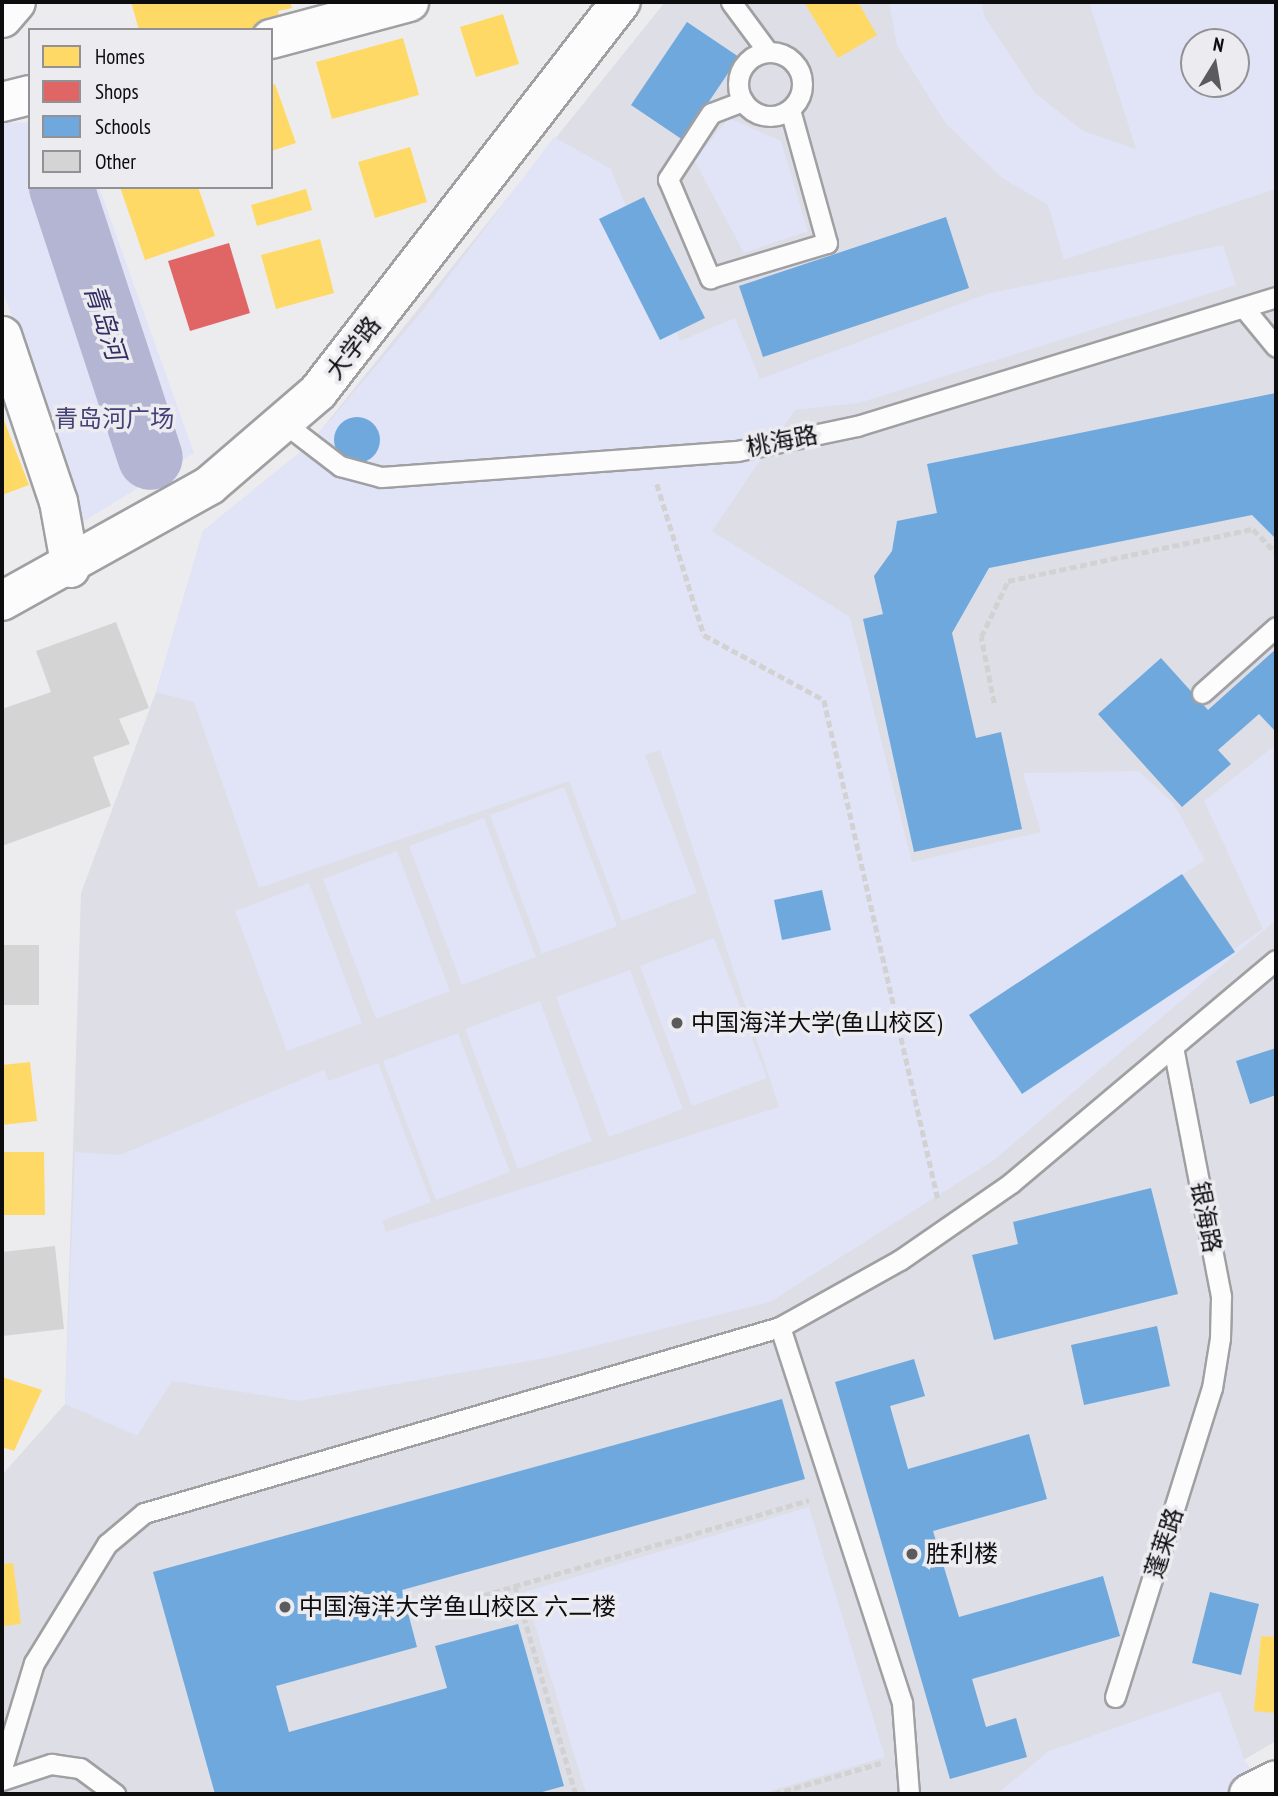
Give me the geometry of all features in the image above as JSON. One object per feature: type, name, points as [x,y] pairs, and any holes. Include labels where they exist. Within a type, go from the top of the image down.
[{"type":"main road","points":[[273,38],[409,2]]},
{"type":"main road","name":"大学路","points":[[2,601],[70,568],[210,485],[318,392],[621,2]]},
{"type":"main road","points":[[2,102],[28,96]]},
{"type":"main road","points":[[1249,1794],[1276,1780]]},
{"type":"street","points":[[2,18],[16,2]]},
{"type":"street","points":[[2,335],[58,501],[70,568]]},
{"type":"lane","points":[[732,2],[768,52],[787,57],[800,72],[801,93],[790,110],[771,116],[743,101],[711,113],[668,179],[710,278],[827,243],[790,110]]},
{"type":"lane","points":[[743,101],[741,69],[768,52]]},
{"type":"lane","name":"桃海路","points":[[284,424],[340,466],[381,477],[737,451],[857,426],[1276,297]]},
{"type":"lane","points":[[1244,308],[1276,346]]},
{"type":"lane","points":[[1202,693],[1276,627]]},
{"type":"lane","points":[[2,1768],[34,1663],[107,1544],[144,1513],[780,1327],[945,1229],[1011,1183],[1276,961]]},
{"type":"lane","name":"银海路","points":[[1173,1046],[1221,1296],[1212,1388]]},
{"type":"lane","points":[[780,1327],[902,1703],[909,1755],[909,1794]]},
{"type":"lane","name":"蓬莱路","points":[[1115,1697],[1212,1388]]},
{"type":"lane","points":[[2,1780],[51,1764],[80,1769],[115,1794]]},
{"type":"path","points":[[648,457],[704,635],[824,701],[945,1229]]},
{"type":"path","points":[[994,703],[981,637],[1008,581],[1253,529],[1276,553]]},
{"type":"path","points":[[423,1613],[833,1493]]},
{"type":"path","points":[[515,1586],[576,1794]]},
{"type":"path","points":[[774,1794],[909,1755]]},
{"type":"shaded area","name":"中国海洋大学(鱼山校区)","points":[[665,2],[1276,2],[1276,1741],[1186,1794],[2,1794],[2,1475],[65,1404],[81,893],[156,692],[203,531],[309,445]]},
{"type":"green space","points":[[889,2],[982,2],[984,16],[1035,93],[1083,131],[1136,149],[1089,2],[1276,2],[1276,189],[1064,260],[1048,205],[1002,178],[946,124],[897,46]]},
{"type":"green space","points":[[729,118],[781,141],[808,231],[744,253],[694,160]]},
{"type":"green space","name":"青岛河广场","points":[[28,122],[28,189],[100,189],[194,453],[83,522],[2,289],[2,123]]},
{"type":"green space","points":[[554,137],[611,169],[680,341],[735,318],[760,379],[986,294],[1223,245],[1236,285],[859,403],[795,410],[712,531],[850,617],[912,862],[1041,832],[1023,773],[1139,771],[1174,804],[1205,860],[969,1015],[1022,1093],[1263,929],[1204,801],[1273,747],[1276,920],[994,1160],[770,1302],[551,1357],[298,1401],[172,1381],[137,1436],[65,1404],[75,1152],[120,1155],[324,1070],[329,1081],[378,1063],[431,1202],[382,1221],[386,1232],[779,1107],[660,750],[645,755],[697,893],[622,921],[569,781],[259,888],[194,702],[156,692],[203,531],[309,445],[424,309]]},
{"type":"green space","points":[[564,787],[617,926],[542,954],[490,815]]},
{"type":"green space","points":[[484,818],[536,957],[462,985],[409,846]]},
{"type":"green space","points":[[397,851],[450,991],[376,1019],[323,879]]},
{"type":"green space","points":[[309,883],[362,1023],[287,1051],[235,911]]},
{"type":"green space","points":[[714,938],[767,1078],[692,1106],[640,966]]},
{"type":"green space","points":[[630,970],[683,1109],[609,1137],[556,997]]},
{"type":"green space","points":[[540,1001],[592,1141],[518,1169],[465,1029]]},
{"type":"green space","points":[[458,1033],[510,1172],[436,1200],[383,1061]]},
{"type":"green space","points":[[809,1507],[885,1757],[760,1794],[586,1794],[525,1592]]},
{"type":"green space","points":[[1220,1691],[1245,1761],[1270,1794],[997,1794],[1049,1751]]},
{"type":"building: Homes","points":[[131,2],[290,2],[292,8],[278,11],[280,20],[252,28],[138,28]]},
{"type":"building: Homes","points":[[804,2],[858,2],[877,35],[838,58]]},
{"type":"building: Homes","points":[[503,14],[519,64],[476,77],[460,27]]},
{"type":"building: Homes","points":[[403,38],[419,95],[332,119],[316,62]]},
{"type":"building: Homes","points":[[273,84],[296,143],[273,150]]},
{"type":"building: Homes","points":[[410,147],[427,202],[375,218],[358,162]]},
{"type":"building: Homes","points":[[121,189],[199,189],[215,236],[145,260]]},
{"type":"building: Homes","points":[[306,189],[312,210],[257,226],[251,205]]},
{"type":"building: Homes","points":[[320,239],[334,293],[276,309],[261,255]]},
{"type":"building: Homes","points":[[2,415],[29,485],[2,495]]},
{"type":"building: Homes","points":[[30,1062],[37,1121],[2,1125],[2,1065]]},
{"type":"building: Homes","points":[[2,1152],[44,1152],[45,1215],[2,1215]]},
{"type":"building: Homes","points":[[2,1377],[42,1390],[14,1451],[2,1447]]},
{"type":"building: Homes","points":[[13,1563],[21,1624],[2,1626],[2,1564]]},
{"type":"building: Homes","points":[[1261,1636],[1276,1637],[1276,1713],[1254,1711]]},
{"type":"building: Shops","points":[[229,243],[250,313],[190,331],[168,261]]},
{"type":"building: Schools","points":[[687,22],[739,57],[683,140],[631,105]]},
{"type":"building: Schools","points":[[644,197],[705,318],[660,340],[599,219]]},
{"type":"building: Schools","points":[[946,217],[969,288],[763,357],[739,286]]},
{"type":"building: Schools","points":[[1276,393],[1276,539],[1252,515],[989,568],[952,633],[976,738],[1001,732],[1022,829],[914,852],[863,619],[883,614],[874,576],[892,551],[897,521],[937,513],[927,464]]},
{"type":"building: Schools","points":[[357,417],[374,423],[380,440],[374,457],[357,463],[340,457],[334,440],[340,423]]},
{"type":"building: Schools","points":[[1276,649],[1276,732],[1259,714],[1218,750],[1231,764],[1182,807],[1098,714],[1161,658],[1208,710]]},
{"type":"building: Schools","points":[[1182,874],[1235,952],[1022,1094],[969,1015]]},
{"type":"building: Schools","points":[[822,890],[831,930],[782,940],[774,900]]},
{"type":"building: Schools","points":[[1276,1048],[1276,1095],[1250,1104],[1236,1061]]},
{"type":"building: Schools","points":[[1151,1188],[1178,1294],[994,1340],[972,1255],[1018,1244],[1013,1222]]},
{"type":"building: Schools","points":[[1157,1326],[1170,1386],[1084,1405],[1071,1345]]},
{"type":"building: Schools","name":"胜利楼","points":[[914,1359],[925,1396],[890,1406],[908,1469],[1029,1434],[1047,1499],[933,1531],[959,1617],[1103,1576],[1120,1636],[972,1679],[986,1727],[1016,1718],[1027,1757],[950,1779],[835,1382]]},
{"type":"building: Schools","name":"中国海洋大学鱼山校区 六二楼","points":[[782,1399],[805,1479],[402,1590],[417,1647],[276,1686],[289,1732],[447,1688],[435,1646],[518,1624],[564,1786],[535,1794],[215,1794],[153,1572]]},
{"type":"building: Schools","points":[[1210,1592],[1259,1604],[1241,1675],[1192,1663]]},
{"type":"building: Other","points":[[116,622],[149,708],[119,719],[130,744],[93,757],[111,806],[2,846],[2,709],[51,692],[36,651]]},
{"type":"building: Other","points":[[2,945],[39,945],[39,1005],[2,1005]]},
{"type":"building: Other","points":[[55,1246],[64,1329],[2,1336],[2,1252]]},
{"type":"waterway","name":"青岛河","points":[[62,189],[150,457]]},
{"type":"place","name":"中国海洋大学(鱼山校区)","points":[[677,1023]]},
{"type":"place","name":"胜利楼","points":[[912,1554]]},
{"type":"place","name":"中国海洋大学鱼山校区 六二楼","points":[[285,1607]]}]
